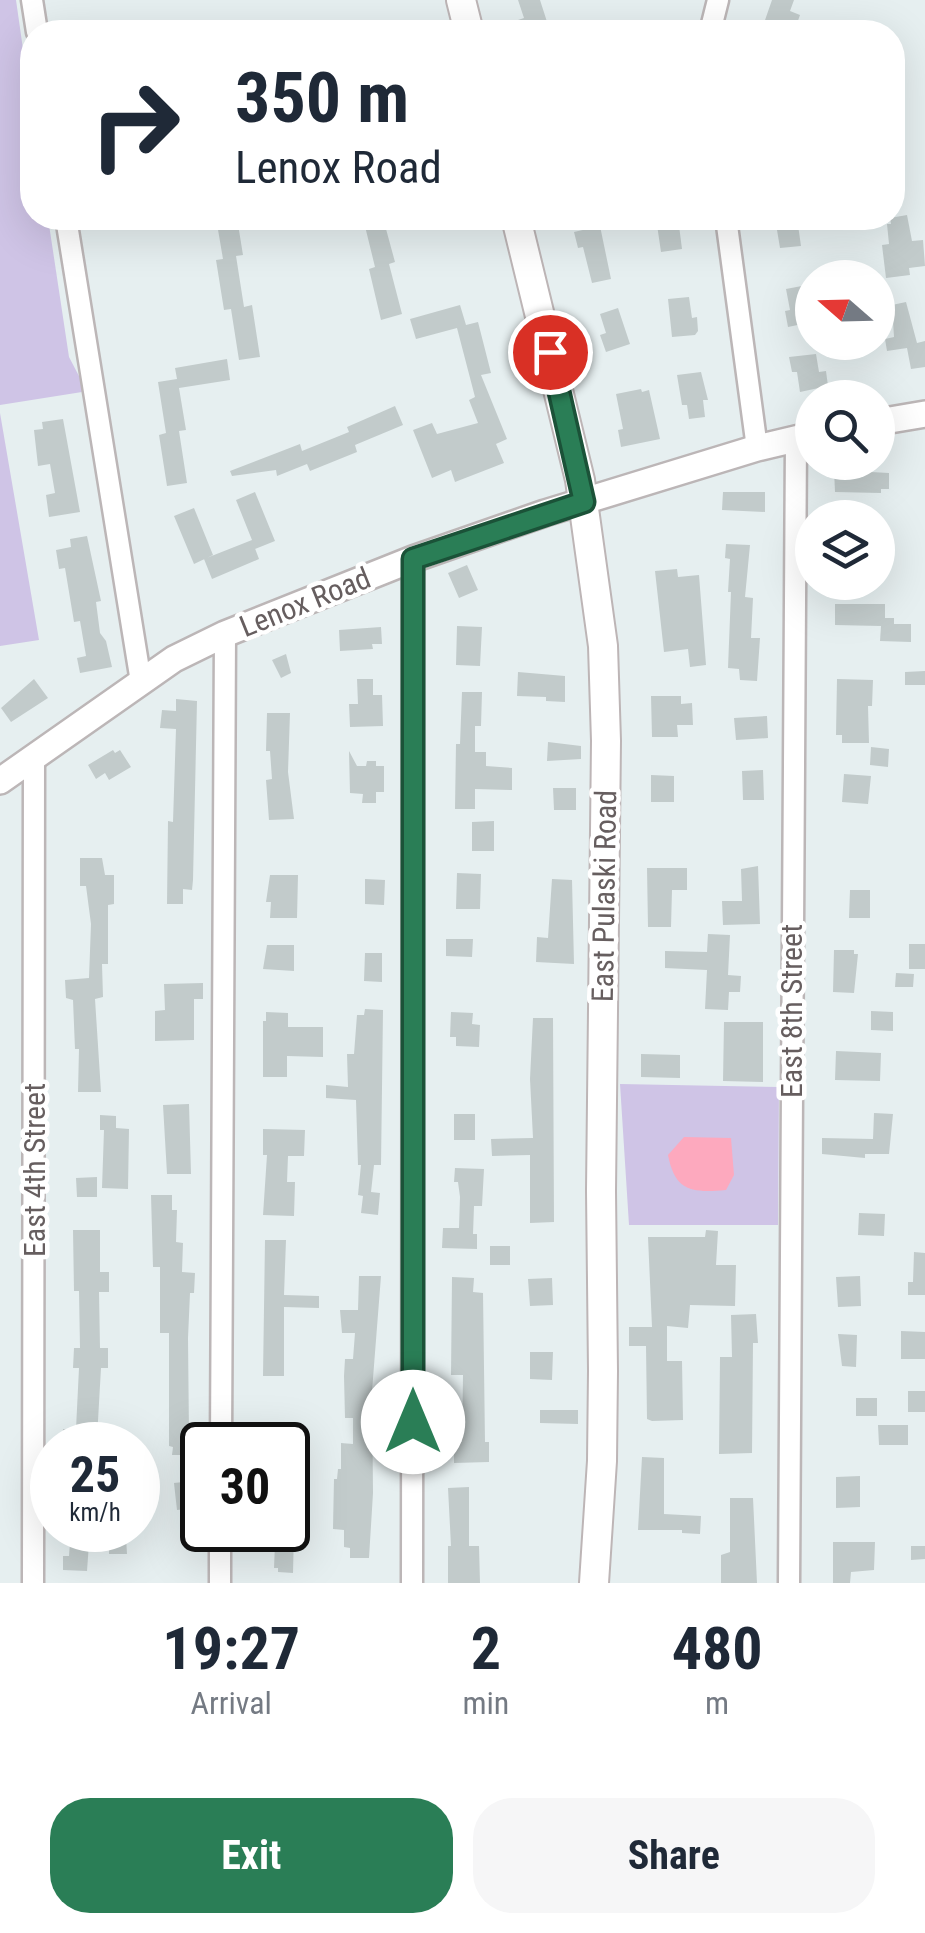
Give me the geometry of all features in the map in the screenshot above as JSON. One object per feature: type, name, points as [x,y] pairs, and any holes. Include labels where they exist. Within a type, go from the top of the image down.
[{"type":"main road","name":"East Pulaski Road","points":[[519,230],[584,502],[603,646],[603,1407],[594,1583]]},
{"type":"street","points":[[68,230],[141,682]]},
{"type":"street","points":[[728,230],[757,448]]},
{"type":"street","points":[[895,419],[925,414]]},
{"type":"street","name":"Lenox Road","points":[[0,781],[174,659],[225,634],[413,559],[584,502],[795,439]]},
{"type":"street","name":"East 8th Street","points":[[789,1583],[803,480]]},
{"type":"street","points":[[412,1583],[413,559]]},
{"type":"street","points":[[220,1422],[225,634]]},
{"type":"street","name":"East 4th Street","points":[[33,1583],[34,757]]},
{"type":"street","points":[[220,1552],[220,1583]]},
{"type":"shaded area","points":[[0,0],[16,0],[20,28],[20,230],[50,230],[69,357],[82,392],[0,405]]},
{"type":"shaded area","points":[[0,413],[39,640],[0,646]]},
{"type":"shaded area","points":[[620,1084],[779,1087],[778,1225],[629,1225]]},
{"type":"shaded area","points":[[684,1137],[731,1138],[734,1175],[726,1190],[694,1190],[680,1183],[668,1155]]},
{"type":"building","points":[[518,0],[540,0],[546,20],[518,20],[524,18]]},
{"type":"building","points":[[772,0],[794,0],[790,11],[800,15],[798,20],[765,20]]},
{"type":"building","points":[[907,215],[912,241],[923,240],[925,266],[909,268],[910,275],[895,277],[895,260],[884,260],[882,245],[889,244],[888,230],[905,230]]},
{"type":"building","points":[[218,230],[239,230],[243,255],[236,256],[244,307],[252,305],[260,357],[239,360],[231,309],[224,310],[216,260],[223,259]]},
{"type":"building","points":[[366,230],[386,230],[395,262],[389,264],[402,314],[381,320],[369,269],[375,267]]},
{"type":"building","points":[[601,230],[611,279],[592,283],[583,247],[578,248],[574,232]]},
{"type":"building","points":[[658,230],[680,230],[682,249],[661,252]]},
{"type":"building","points":[[777,230],[799,230],[801,246],[780,248]]},
{"type":"building","points":[[795,287],[795,326],[788,327],[785,311],[790,310],[786,289]]},
{"type":"building","points":[[689,297],[698,331],[695,335],[672,337],[668,299]]},
{"type":"building","points":[[906,302],[917,343],[925,341],[925,367],[911,369],[907,348],[895,350],[895,304]]},
{"type":"building","points":[[460,305],[466,325],[478,322],[491,373],[481,375],[507,439],[496,444],[504,463],[455,482],[451,470],[432,478],[413,430],[432,423],[437,434],[478,423],[469,400],[475,397],[457,328],[416,339],[410,319]]},
{"type":"building","points":[[618,308],[630,344],[606,352],[600,335],[606,333],[600,314]]},
{"type":"building","points":[[789,357],[817,360],[819,372],[826,371],[827,380],[798,380]]},
{"type":"building","points":[[227,359],[230,380],[179,388],[186,430],[179,431],[187,483],[167,486],[159,435],[166,433],[158,382],[177,379],[175,368]]},
{"type":"building","points":[[701,372],[708,400],[703,400],[705,417],[689,419],[687,405],[682,405],[677,375]]},
{"type":"building","points":[[649,390],[660,439],[621,447],[618,430],[623,429],[616,394]]},
{"type":"building","points":[[395,406],[403,425],[355,445],[357,452],[310,471],[307,464],[277,476],[276,470],[232,476],[230,471],[300,444],[302,451],[349,432],[347,427]]},
{"type":"building","points":[[63,419],[80,512],[49,517],[46,495],[55,493],[50,464],[38,466],[34,430],[43,429],[42,422]]},
{"type":"building","points":[[834,480],[889,480],[889,489],[881,489],[881,493],[835,492]]},
{"type":"building","points":[[255,492],[275,541],[255,549],[259,559],[212,579],[204,559],[252,540],[236,500]]},
{"type":"building","points":[[723,492],[765,492],[765,512],[722,510]]},
{"type":"building","points":[[194,508],[213,555],[194,564],[174,516]]},
{"type":"building","points":[[87,536],[101,601],[96,602],[100,633],[112,667],[80,673],[77,658],[86,656],[80,621],[74,622],[65,568],[59,569],[56,550],[71,547],[70,539]]},
{"type":"building","points":[[726,544],[750,545],[745,597],[753,598],[751,638],[760,638],[757,681],[740,680],[739,669],[728,668],[731,592]]},
{"type":"building","points":[[467,565],[478,590],[459,598],[448,573]]},
{"type":"building","points":[[677,569],[678,577],[699,575],[706,665],[690,667],[688,649],[664,652],[655,571]]},
{"type":"building","points":[[835,604],[885,604],[885,618],[894,618],[894,624],[911,624],[911,642],[880,641],[881,626],[835,625]]},
{"type":"building","points":[[457,626],[482,627],[480,666],[456,665]]},
{"type":"building","points":[[381,627],[382,644],[372,644],[373,649],[340,651],[339,630]]},
{"type":"building","points":[[286,654],[291,673],[281,678],[272,660]]},
{"type":"building","points":[[925,671],[925,685],[905,685],[905,672]]},
{"type":"building","points":[[518,672],[565,676],[565,702],[517,696]]},
{"type":"building","points":[[34,679],[48,698],[11,722],[1,708]]},
{"type":"building","points":[[357,679],[373,679],[373,695],[382,695],[383,726],[350,727],[349,704],[358,704]]},
{"type":"building","points":[[837,679],[873,680],[872,706],[868,706],[869,743],[842,743],[842,735],[836,735]]},
{"type":"building","points":[[462,692],[482,692],[481,726],[475,726],[475,752],[486,752],[486,766],[512,768],[512,790],[475,789],[475,809],[455,809]]},
{"type":"building","points":[[651,696],[681,696],[681,704],[692,703],[693,725],[677,725],[678,737],[652,737]]},
{"type":"building","points":[[176,699],[197,701],[193,880],[192,890],[183,889],[183,904],[167,904],[168,821],[173,822],[176,729],[160,728],[162,710],[176,711]]},
{"type":"building","points":[[267,713],[290,713],[288,772],[294,819],[269,820],[266,780],[272,779],[270,751],[266,751]]},
{"type":"building","points":[[767,716],[768,738],[736,740],[734,718]]},
{"type":"building","points":[[548,742],[581,746],[581,759],[547,761]]},
{"type":"building","points":[[871,747],[889,749],[888,767],[870,765]]},
{"type":"building","points":[[120,750],[131,767],[109,780],[105,773],[96,779],[88,765]]},
{"type":"building","points":[[349,751],[357,766],[376,761],[376,766],[384,766],[384,792],[376,792],[376,803],[362,803],[363,794],[350,793]]},
{"type":"building","points":[[763,770],[764,800],[743,800],[742,771]]},
{"type":"building","points":[[844,774],[871,776],[868,804],[842,802]]},
{"type":"building","points":[[651,775],[674,776],[674,802],[651,802]]},
{"type":"building","points":[[553,788],[576,788],[576,810],[554,810]]},
{"type":"building","points":[[494,821],[494,851],[472,851],[472,822]]},
{"type":"building","points":[[80,858],[102,858],[105,875],[114,875],[114,904],[108,905],[108,964],[102,964],[103,997],[95,999],[101,1092],[78,1092],[79,1049],[75,1049],[73,1000],[66,998],[65,980],[89,978],[91,924],[86,886],[80,886]]},
{"type":"building","points":[[758,866],[760,924],[723,925],[722,901],[742,901],[741,869]]},
{"type":"building","points":[[647,868],[687,868],[687,890],[672,890],[671,927],[648,927]]},
{"type":"building","points":[[457,873],[481,874],[480,909],[456,909]]},
{"type":"building","points":[[270,875],[298,875],[297,918],[270,918],[271,902],[266,902]]},
{"type":"building","points":[[365,879],[385,880],[384,905],[365,904]]},
{"type":"building","points":[[552,879],[572,880],[574,964],[536,962],[537,937],[548,938]]},
{"type":"building","points":[[850,890],[870,890],[870,918],[849,918]]},
{"type":"building","points":[[708,934],[730,935],[728,975],[741,976],[740,992],[729,992],[728,1010],[705,1009],[707,970],[665,968],[665,951],[707,952]]},
{"type":"building","points":[[446,939],[473,939],[472,957],[446,956]]},
{"type":"building","points":[[909,944],[925,944],[925,969],[909,969]]},
{"type":"building","points":[[267,945],[294,945],[294,971],[263,969]]},
{"type":"building","points":[[834,950],[854,950],[858,954],[854,993],[833,992]]},
{"type":"building","points":[[365,953],[382,953],[382,982],[364,981]]},
{"type":"building","points":[[896,973],[914,974],[913,987],[895,987]]},
{"type":"building","points":[[203,983],[203,999],[194,999],[194,1040],[155,1041],[155,1011],[165,1010],[164,984]]},
{"type":"building","points":[[365,1009],[383,1010],[381,1165],[374,1165],[371,1192],[380,1193],[378,1215],[361,1213],[356,1100],[326,1098],[326,1085],[348,1087],[347,1054],[354,1054],[357,1015],[364,1015]]},
{"type":"building","points":[[871,1011],[893,1012],[893,1031],[871,1030]]},
{"type":"building","points":[[266,1012],[288,1013],[288,1027],[323,1027],[323,1057],[287,1056],[287,1077],[263,1077]]},
{"type":"building","points":[[451,1012],[473,1013],[472,1024],[480,1025],[479,1047],[456,1046],[456,1037],[450,1037]]},
{"type":"building","points":[[533,1018],[553,1018],[554,1222],[530,1223],[530,1155],[492,1156],[491,1139],[533,1138]]},
{"type":"building","points":[[724,1022],[763,1022],[763,1082],[723,1081]]},
{"type":"building","points":[[836,1051],[881,1053],[880,1081],[835,1080]]},
{"type":"building","points":[[641,1054],[680,1055],[680,1078],[641,1077]]},
{"type":"building","points":[[189,1104],[191,1174],[167,1174],[163,1105]]},
{"type":"building","points":[[874,1113],[893,1114],[889,1154],[865,1154],[865,1158],[822,1154],[822,1138],[873,1139]]},
{"type":"building","points":[[454,1114],[475,1114],[475,1140],[454,1140]]},
{"type":"building","points":[[100,1115],[116,1116],[116,1128],[129,1129],[128,1189],[102,1188],[104,1130],[100,1130]]},
{"type":"building","points":[[263,1129],[305,1130],[304,1156],[288,1156],[287,1182],[295,1182],[294,1216],[263,1215],[267,1155],[263,1155]]},
{"type":"building","points":[[455,1168],[484,1169],[482,1206],[474,1206],[477,1249],[442,1248],[443,1228],[459,1228],[460,1197],[458,1182],[454,1182]]},
{"type":"building","points":[[97,1177],[97,1197],[77,1197],[76,1178]]},
{"type":"building","points":[[151,1195],[172,1195],[172,1210],[177,1210],[176,1242],[183,1243],[182,1272],[195,1273],[188,1338],[189,1422],[180,1422],[180,1455],[172,1455],[173,1447],[169,1446],[169,1333],[160,1333],[160,1267],[153,1267]]},
{"type":"building","points":[[859,1213],[885,1214],[884,1236],[858,1235]]},
{"type":"building","points":[[73,1230],[100,1230],[100,1272],[109,1272],[109,1292],[99,1292],[100,1348],[108,1348],[108,1368],[101,1368],[98,1422],[76,1422],[79,1368],[73,1368],[74,1348],[80,1348],[79,1291],[74,1291]]},
{"type":"building","points":[[706,1230],[718,1231],[716,1265],[736,1265],[735,1306],[690,1305],[688,1328],[667,1326],[667,1361],[682,1361],[683,1420],[652,1421],[647,1419],[646,1346],[629,1346],[629,1327],[652,1327],[648,1237],[705,1237]]},
{"type":"building","points":[[265,1240],[286,1240],[284,1295],[319,1296],[319,1308],[284,1307],[284,1376],[263,1376]]},
{"type":"building","points":[[490,1246],[510,1246],[510,1265],[490,1265]]},
{"type":"building","points":[[914,1252],[925,1253],[925,1295],[908,1295],[908,1282],[913,1282]]},
{"type":"building","points":[[359,1276],[381,1276],[372,1391],[369,1558],[350,1558],[350,1548],[344,1547],[344,1530],[333,1529],[334,1479],[341,1469],[341,1443],[353,1444],[353,1418],[345,1418],[344,1376],[345,1359],[353,1359],[355,1333],[342,1333],[340,1310],[358,1310]]},
{"type":"building","points":[[860,1276],[861,1306],[838,1307],[836,1277]]},
{"type":"building","points":[[452,1277],[474,1278],[473,1292],[483,1293],[485,1442],[489,1442],[489,1462],[454,1463],[454,1442],[462,1442],[463,1375],[451,1375]]},
{"type":"building","points":[[552,1278],[553,1305],[530,1306],[528,1279]]},
{"type":"building","points":[[756,1314],[752,1453],[719,1454],[720,1357],[732,1357],[731,1315]]},
{"type":"building","points":[[901,1331],[925,1332],[925,1359],[901,1359]]},
{"type":"building","points":[[838,1334],[857,1335],[856,1367],[842,1366]]},
{"type":"building","points":[[530,1352],[553,1352],[552,1380],[530,1379]]},
{"type":"building","points":[[908,1391],[925,1391],[925,1412],[908,1412]]},
{"type":"building","points":[[856,1398],[877,1398],[877,1416],[856,1416]]},
{"type":"building","points":[[540,1410],[578,1410],[578,1424],[540,1423]]},
{"type":"building","points":[[878,1425],[908,1425],[908,1445],[879,1445]]},
{"type":"building","points":[[642,1457],[664,1458],[664,1514],[701,1516],[700,1534],[638,1530]]},
{"type":"building","points":[[860,1476],[860,1507],[836,1508],[836,1477]]},
{"type":"building","points":[[180,1482],[180,1510],[177,1510],[174,1483]]},
{"type":"building","points":[[469,1487],[469,1546],[479,1546],[480,1583],[448,1583],[448,1488]]},
{"type":"building","points":[[730,1498],[753,1498],[757,1583],[721,1583],[721,1555],[730,1552]]},
{"type":"building","points":[[833,1542],[875,1542],[874,1570],[851,1572],[850,1583],[833,1583]]},
{"type":"building","points":[[911,1546],[925,1546],[925,1559],[911,1560]]},
{"type":"building","points":[[69,1552],[88,1552],[87,1571],[63,1570],[63,1556],[69,1556]]},
{"type":"building","points":[[275,1552],[294,1552],[293,1573],[274,1568]]},
{"type":"route","points":[[413,1422],[413,559],[584,502],[550,352]]}]
